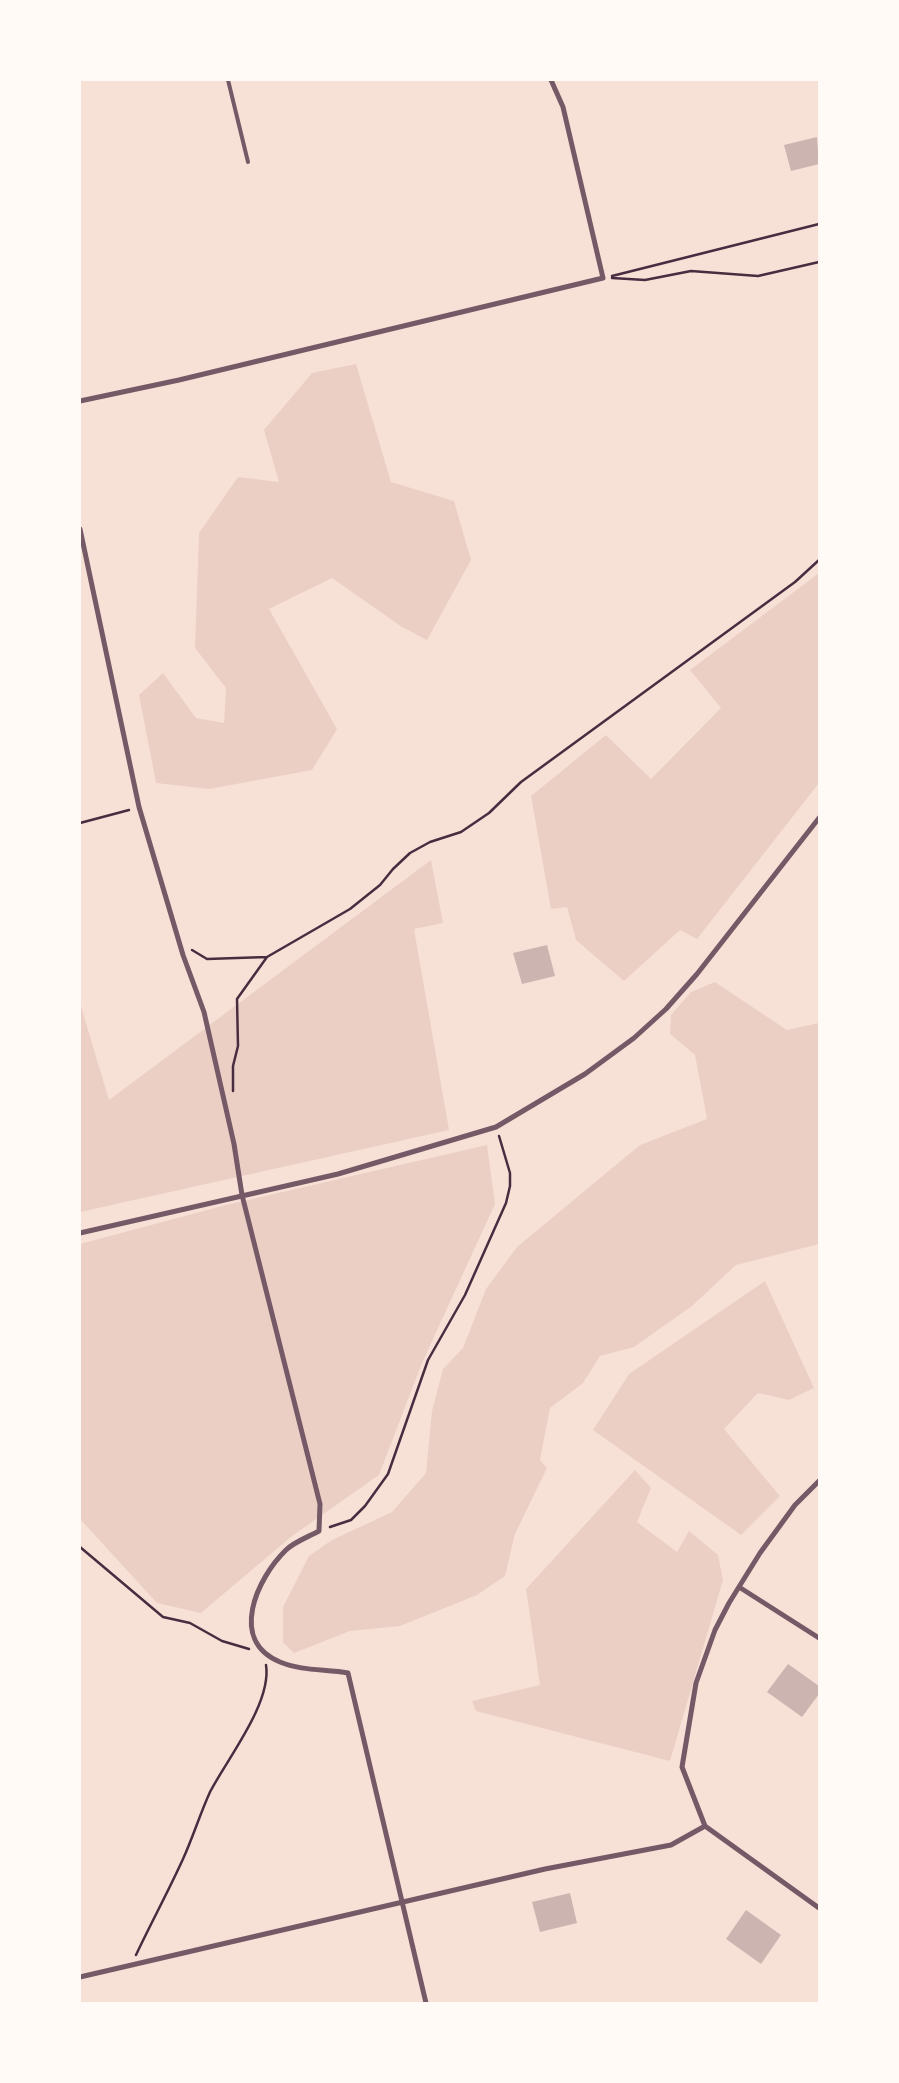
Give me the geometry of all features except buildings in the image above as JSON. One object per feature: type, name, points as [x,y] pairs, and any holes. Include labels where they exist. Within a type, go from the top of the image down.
[{"type":"street","points":[[80,401],[189,378],[603,278],[563,107],[551,80]]},
{"type":"street","points":[[80,529],[139,808],[179,944],[204,1012],[234,1144],[242,1195],[320,1504],[319,1531],[287,1548],[272,1564],[257,1593],[251,1631],[256,1643],[265,1654],[280,1663],[302,1668],[348,1673],[426,2003]]},
{"type":"street","points":[[80,1233],[338,1174],[496,1127],[599,1065],[634,1038],[666,1009],[698,974],[819,818]]},
{"type":"street","points":[[819,1481],[795,1505],[760,1553],[715,1630],[696,1683],[682,1767],[705,1826],[819,1908]]},
{"type":"street","points":[[739,1587],[819,1638]]},
{"type":"street","points":[[80,1978],[545,1869],[671,1845],[705,1826]]},
{"type":"lane","points":[[228,80],[248,162]]},
{"type":"path","points":[[603,278],[819,224]]},
{"type":"path","points":[[603,278],[646,280],[691,271],[758,276],[819,262]]},
{"type":"path","points":[[234,1095],[233,1066],[238,1046],[237,999],[267,958],[350,909],[380,886],[393,869],[410,853],[430,842],[461,832],[489,813],[521,782],[795,582],[819,560]]},
{"type":"path","points":[[80,823],[139,808]]},
{"type":"path","points":[[179,944],[207,959],[267,958]]},
{"type":"path","points":[[319,1531],[351,1520],[365,1506],[388,1474],[428,1360],[465,1295],[506,1203],[510,1173],[496,1127]]},
{"type":"path","points":[[80,1547],[163,1617],[190,1624],[222,1641],[265,1654],[267,1671],[262,1696],[255,1715],[210,1792],[183,1860],[130,1965]]},
{"type":"shaded area","points":[[356,364],[391,482],[454,501],[471,560],[427,640],[402,627],[332,578],[269,609],[337,729],[312,770],[209,789],[156,783],[139,695],[163,673],[196,718],[224,723],[226,688],[195,648],[199,533],[238,477],[279,482],[264,430],[312,373]]},
{"type":"shaded area","points":[[819,573],[819,783],[697,939],[680,930],[624,981],[576,940],[567,907],[551,909],[531,796],[606,735],[651,779],[721,708],[690,670]]},
{"type":"shaded area","points":[[431,860],[443,923],[414,929],[449,1130],[80,1212],[80,1003],[109,1100]]},
{"type":"shaded area","points":[[715,982],[787,1030],[819,1023],[819,1244],[736,1265],[692,1306],[634,1347],[600,1356],[583,1383],[550,1408],[540,1460],[547,1468],[515,1534],[505,1576],[477,1595],[400,1626],[350,1631],[294,1653],[283,1642],[283,1607],[309,1556],[332,1540],[392,1512],[426,1473],[432,1411],[443,1369],[463,1348],[486,1289],[517,1247],[640,1145],[707,1119],[695,1055],[670,1034],[671,1015],[691,992]]},
{"type":"shaded area","points":[[487,1145],[495,1204],[422,1363],[379,1475],[292,1536],[201,1613],[157,1603],[80,1519],[80,1244],[226,1205]]},
{"type":"shaded area","points":[[765,1281],[814,1388],[789,1400],[758,1393],[724,1429],[780,1496],[741,1535],[593,1430],[629,1374]]},
{"type":"shaded area","points":[[635,1470],[651,1488],[637,1522],[677,1552],[689,1531],[718,1555],[723,1580],[670,1761],[476,1711],[472,1701],[540,1685],[526,1589]]}]
